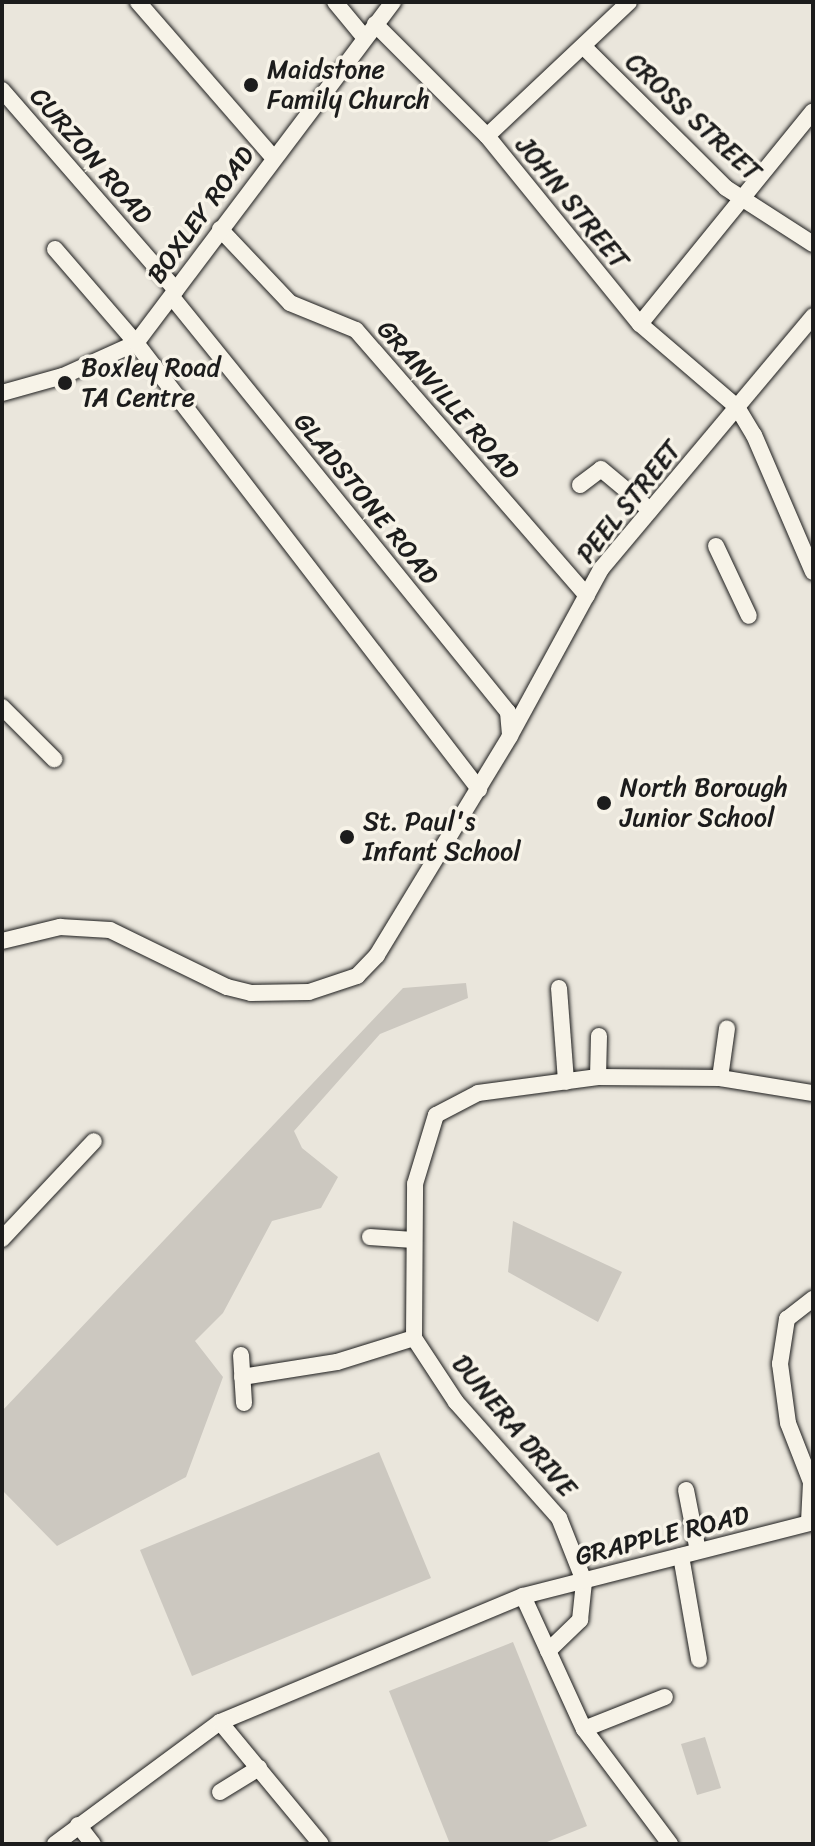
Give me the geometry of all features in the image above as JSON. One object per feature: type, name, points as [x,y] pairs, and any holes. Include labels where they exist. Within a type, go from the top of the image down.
[{"type":"street","points":[[138,2],[272,156]]},
{"type":"street","points":[[335,2],[364,37]]},
{"type":"street","name":"BOXLEY ROAD","points":[[2,393],[73,372],[136,343],[272,156],[393,2]]},
{"type":"street","points":[[487,136],[629,2]]},
{"type":"street","name":"JOHN STREET","points":[[375,24],[487,136],[640,324],[737,407],[754,435],[813,572]]},
{"type":"street","name":"CROSS STREET","points":[[584,47],[740,197],[813,244]]},
{"type":"street","name":"CURZON ROAD","points":[[2,90],[174,293]]},
{"type":"street","points":[[640,324],[740,197],[813,111]]},
{"type":"street","name":"GRANVILLE ROAD","points":[[220,229],[290,303],[356,330],[587,596]]},
{"type":"street","points":[[55,249],[136,343],[479,789]]},
{"type":"street","name":"GLADSTONE ROAD","points":[[174,293],[508,712],[510,736]]},
{"type":"street","name":"PEEL STREET","points":[[2,941],[60,927],[110,930],[227,987],[276,996],[333,986],[357,976],[377,955],[479,789],[604,564],[813,316]]},
{"type":"street","points":[[580,485],[601,469],[650,510]]},
{"type":"street","points":[[716,546],[749,616]]},
{"type":"street","points":[[2,707],[54,759]]},
{"type":"street","points":[[559,988],[566,1082]]},
{"type":"street","points":[[720,1078],[727,1028]]},
{"type":"street","points":[[598,1077],[599,1036]]},
{"type":"street","points":[[242,1377],[337,1362],[414,1338],[415,1184],[436,1115],[478,1093],[598,1077],[720,1078],[813,1093]]},
{"type":"street","points":[[2,1239],[94,1141]]},
{"type":"street","points":[[370,1237],[413,1240]]},
{"type":"street","points":[[811,1522],[811,1482],[788,1423],[780,1364],[787,1319],[813,1299]]},
{"type":"street","name":"DUNERA DRIVE","points":[[414,1338],[456,1402],[559,1518],[584,1581]]},
{"type":"street","points":[[241,1355],[244,1403]]},
{"type":"street","points":[[686,1490],[698,1551]]},
{"type":"street","name":"GRAPPLE ROAD","points":[[55,1844],[220,1722],[523,1596],[811,1522]]},
{"type":"street","points":[[681,1556],[699,1659]]},
{"type":"street","points":[[548,1651],[580,1620],[584,1581]]},
{"type":"street","points":[[523,1596],[584,1729],[670,1844]]},
{"type":"street","points":[[584,1729],[665,1697]]},
{"type":"street","points":[[220,1722],[321,1844]]},
{"type":"street","points":[[220,1792],[259,1768]]},
{"type":"street","points":[[78,1825],[93,1844]]},
{"type":"shaded area","points":[[466,983],[468,998],[380,1034],[294,1131],[302,1148],[338,1177],[321,1208],[272,1221],[223,1313],[195,1341],[223,1377],[186,1477],[57,1546],[2,1490],[2,1411],[403,988]]},
{"type":"shaded area","points":[[513,1221],[622,1272],[598,1322],[508,1272]]},
{"type":"shaded area","points":[[379,1452],[431,1578],[192,1676],[140,1550]]},
{"type":"shaded area","points":[[513,1642],[587,1826],[542,1844],[450,1844],[389,1691]]},
{"type":"shaded area","points":[[705,1737],[721,1788],[697,1795],[681,1744]]},
{"type":"place","name":"Maidstone Family Church","points":[[251,85]]},
{"type":"place","name":"Boxley Road TA Centre","points":[[65,383]]},
{"type":"place","name":"North Borough Junior School","points":[[604,803]]},
{"type":"place","name":"St. Paul's Infant School","points":[[347,837]]}]
